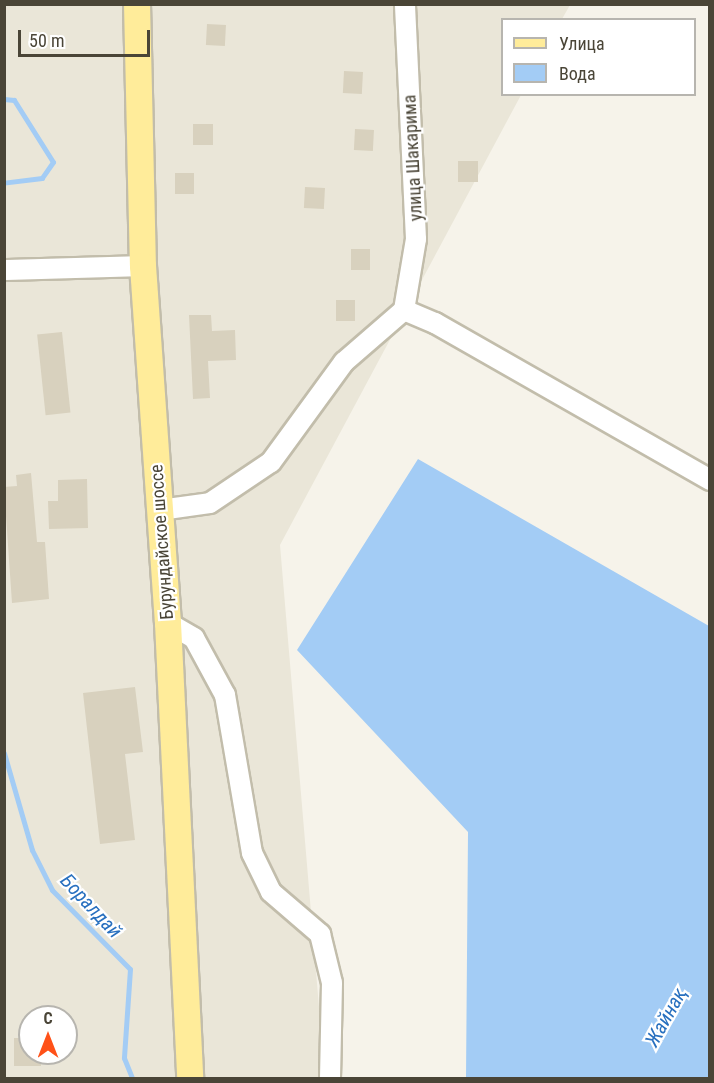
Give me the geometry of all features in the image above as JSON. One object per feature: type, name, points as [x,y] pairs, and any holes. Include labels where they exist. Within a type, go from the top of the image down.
[{"type":"main road","name":"Бурундайское шоссе","points":[[137,4],[143,266],[168,622],[190,1078]]},
{"type":"street","name":"улица Шакарима","points":[[404,310],[416,239],[405,4]]},
{"type":"street","points":[[4,270],[143,266]]},
{"type":"street","points":[[160,510],[210,503],[271,462],[344,362],[404,310],[435,322],[710,480]]},
{"type":"street","points":[[168,622],[194,638],[225,695],[252,853],[271,892],[321,934],[332,983],[330,1078]]},
{"type":"shaded area","points":[[5,5],[570,5],[563,18],[501,18],[501,96],[520,96],[280,545],[325,1078],[5,1078]]},
{"type":"water","name":"Жайнақ","points":[[418,459],[709,626],[709,1078],[466,1078],[468,832],[297,650]]},
{"type":"building","points":[[207,24],[226,25],[225,46],[206,45]]},
{"type":"building","points":[[344,71],[363,72],[362,94],[343,93]]},
{"type":"building","points":[[193,124],[213,124],[213,145],[193,145]]},
{"type":"building","points":[[355,129],[374,130],[373,151],[354,150]]},
{"type":"building","points":[[458,161],[478,161],[478,182],[458,182]]},
{"type":"building","points":[[175,173],[194,173],[194,194],[175,194]]},
{"type":"building","points":[[305,187],[325,188],[324,209],[304,208]]},
{"type":"building","points":[[351,249],[370,249],[370,270],[351,270]]},
{"type":"building","points":[[336,300],[355,300],[355,321],[336,321]]},
{"type":"building","points":[[189,315],[211,315],[212,331],[235,330],[236,360],[208,361],[210,398],[193,399]]},
{"type":"building","points":[[62,332],[70,413],[46,415],[37,335]]},
{"type":"building","points":[[31,473],[37,542],[45,542],[49,599],[12,603],[4,487],[17,486],[16,475]]},
{"type":"building","points":[[87,479],[88,528],[49,529],[48,501],[58,501],[58,480]]},
{"type":"building","points":[[135,687],[143,752],[125,754],[135,840],[100,844],[83,693]]},
{"type":"building","points":[[14,1038],[18,1038],[18,1065],[41,1066],[14,1066]]},
{"type":"waterway","name":"Боралдай","points":[[4,99],[14,100],[53,162],[42,178],[4,183]]},
{"type":"waterway","name":"Боралдай","points":[[4,753],[32,850],[52,890],[130,969],[124,1058],[132,1078]]}]
